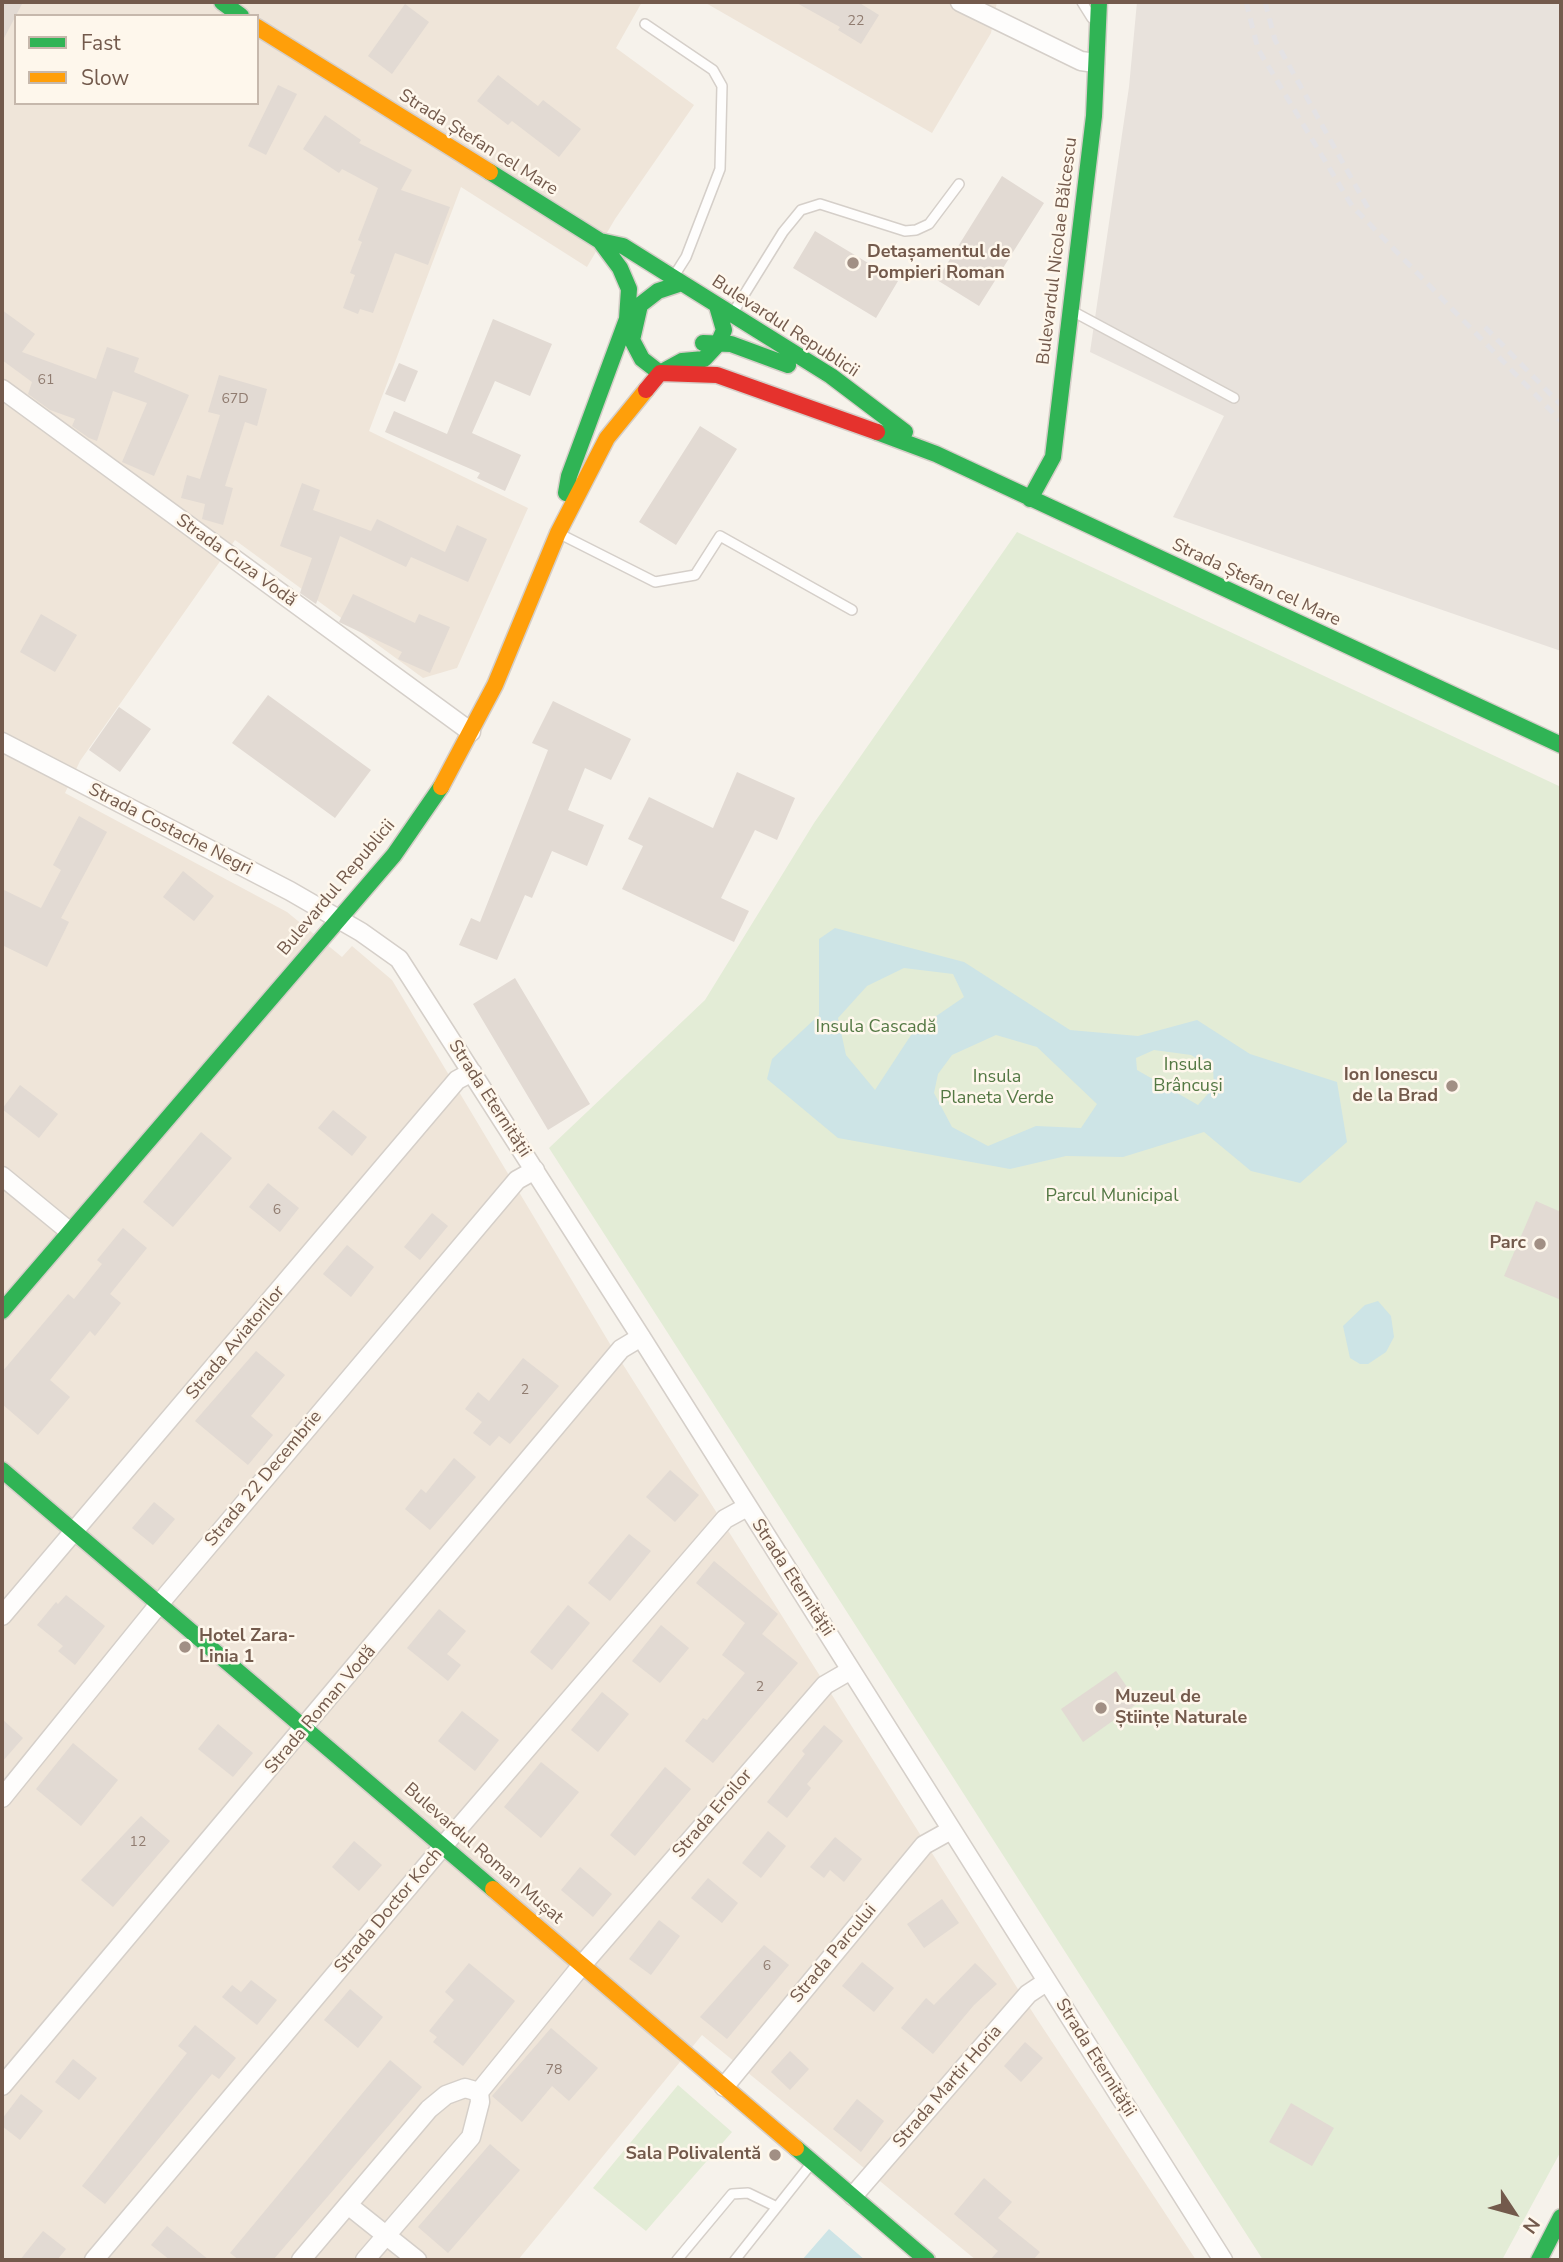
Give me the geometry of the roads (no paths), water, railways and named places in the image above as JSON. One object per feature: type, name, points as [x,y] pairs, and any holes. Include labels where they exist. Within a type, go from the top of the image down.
[{"type":"main road","points":[[222,2],[238,14]]},
{"type":"main road","name":"Bulevardul Nicolae Bălcescu","points":[[1030,499],[1053,457],[1094,116],[1099,2]]},
{"type":"main road","name":"Strada Ștefan cel Mare","points":[[259,28],[600,241],[623,246],[677,281]]},
{"type":"main road","points":[[558,533],[569,476],[627,319],[629,289],[621,268],[600,241]]},
{"type":"main road","points":[[627,319],[658,290],[677,281]]},
{"type":"main road","name":"Bulevardul Republicii","points":[[677,281],[831,376],[862,402]]},
{"type":"main road","points":[[640,305],[632,340],[644,359],[660,373],[717,375],[748,384],[936,454]]},
{"type":"main road","points":[[660,373],[682,361],[704,359],[718,344],[724,330],[717,306]]},
{"type":"main road","name":"Bulevardul Republicii","points":[[644,359],[718,344],[772,357],[862,402]]},
{"type":"main road","points":[[592,412],[612,382],[644,359]]},
{"type":"main road","name":"Bulevardul Republicii","points":[[3,1308],[394,855],[440,789],[471,732],[495,685],[558,533],[607,438],[660,373]]},
{"type":"main road","points":[[862,402],[936,454]]},
{"type":"main road","name":"Strada Ștefan cel Mare","points":[[936,454],[1561,745]]},
{"type":"main road","name":"Bulevardul Roman Mușat","points":[[2,1464],[8,1474],[928,2260]]},
{"type":"main road","points":[[1539,2260],[1561,2217]]},
{"type":"street","points":[[960,2],[1081,61],[1095,63]]},
{"type":"street","name":"Strada Cuza Vodă","points":[[2,389],[471,732]]},
{"type":"street","name":"Strada Costache Negri","points":[[2,742],[338,918]]},
{"type":"street","name":"Strada Eternității","points":[[338,918],[399,959],[642,1337],[1223,2260]]},
{"type":"street","name":"Strada Aviatorilor","points":[[2,1616],[457,1080],[471,1072]]},
{"type":"street","name":"Strada 22 Decembrie","points":[[2,1798],[160,1603],[517,1180],[535,1170]]},
{"type":"street","points":[[2,1177],[69,1231]]},
{"type":"street","name":"Strada Roman Vodă","points":[[2,2086],[307,1727],[621,1349],[642,1337]]},
{"type":"street","name":"Strada Doctor Koch","points":[[94,2260],[444,1845],[725,1519],[747,1507]]},
{"type":"street","name":"Strada Eroilor","points":[[479,2092],[582,1965],[825,1685],[851,1670]]},
{"type":"street","name":"Strada Parcului","points":[[724,2087],[924,1845],[951,1830]]},
{"type":"street","name":"Strada Martir Horia","points":[[853,2196],[1028,1994],[1046,1982]]},
{"type":"street","points":[[301,2260],[429,2109],[446,2095],[465,2088],[479,2092],[480,2102],[471,2137],[365,2260]]},
{"type":"street","points":[[348,2205],[417,2260]]},
{"type":"lane","points":[[1082,2],[1097,26]]},
{"type":"lane","points":[[645,24],[713,70],[722,86],[720,169],[677,281]]},
{"type":"lane","points":[[732,315],[783,232],[801,210],[820,204],[905,231],[916,230],[929,224],[959,184]]},
{"type":"lane","points":[[1071,310],[1234,398]]},
{"type":"lane","points":[[558,533],[655,582],[695,575],[720,536],[852,610]]},
{"type":"lane","points":[[740,2258],[812,2163]]},
{"type":"lane","points":[[677,2260],[732,2194],[748,2193],[777,2207]]},
{"type":"water","points":[[835,928],[964,962],[1070,1030],[1138,1036],[1197,1020],[1250,1054],[1337,1082],[1347,1142],[1300,1183],[1251,1171],[1204,1132],[1123,1157],[1066,1156],[1010,1169],[838,1138],[767,1079],[772,1059],[819,1015],[819,939]],"holes":[[[904,968],[953,974],[964,997],[913,1032],[875,1090],[846,1055],[838,1018],[867,986]],[[996,1035],[1037,1047],[1097,1104],[1081,1128],[1036,1126],[988,1146],[952,1127],[934,1093],[938,1074],[952,1055]],[[1154,1050],[1191,1055],[1213,1068],[1214,1087],[1198,1105],[1137,1070],[1136,1058]]]},
{"type":"water","points":[[1378,1301],[1391,1316],[1394,1337],[1386,1352],[1368,1364],[1360,1364],[1350,1358],[1343,1326],[1365,1305]]},
{"type":"water","points":[[829,2229],[865,2260],[802,2260]]},
{"type":"railway","points":[[1246,2],[1258,49],[1352,206],[1561,421]]},
{"type":"railway","points":[[1265,2],[1275,40],[1369,210]]},
{"type":"railway","points":[[1485,327],[1561,405]]},
{"type":"place","name":"Detașamentul de Pompieri Roman","points":[[853,263]]},
{"type":"place","name":"Ion Ionescu de la Brad","points":[[1452,1086]]},
{"type":"place","name":"Parc","points":[[1540,1244]]},
{"type":"place","name":"Hotel Zara- Linia 1","points":[[185,1647]]},
{"type":"place","name":"Muzeul de Științe Naturale","points":[[1101,1708]]},
{"type":"place","name":"Sala Polivalentă","points":[[775,2155]]},
{"type":"park label","name":"Insula Cascadă","points":[[876,1028]]},
{"type":"park label","name":"Insula Brâncuși","points":[[1188,1076]]},
{"type":"park label","name":"Insula Planeta Verde","points":[[997,1088]]},
{"type":"park label","name":"Parcul Municipal","points":[[1112,1197]]}]
